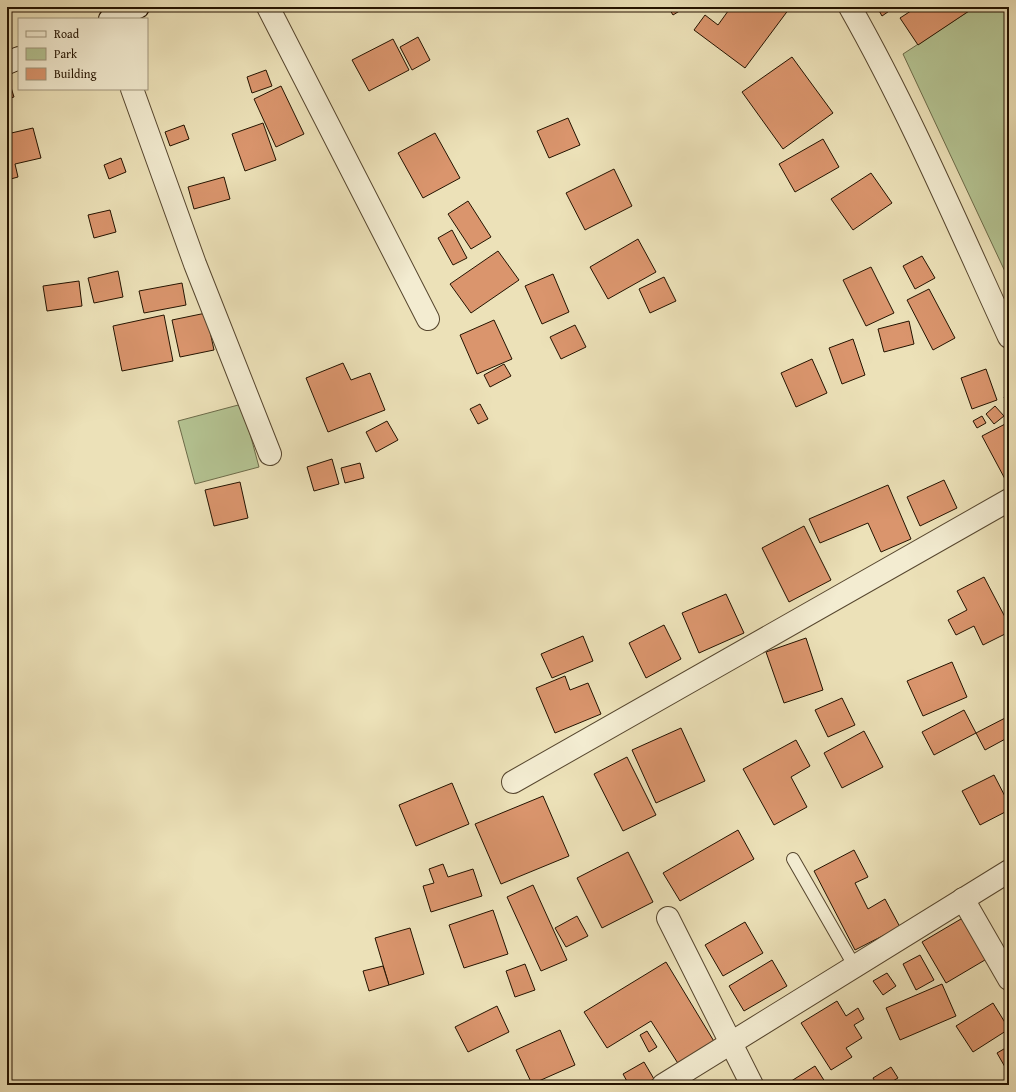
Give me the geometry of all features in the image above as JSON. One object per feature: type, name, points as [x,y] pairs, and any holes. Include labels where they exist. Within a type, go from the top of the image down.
[{"type":"street","points":[[112,18],[138,7]]},
{"type":"street","points":[[268,7],[428,319]]},
{"type":"street","points":[[850,7],[874,49],[913,129],[1009,337]]},
{"type":"street","points":[[7,63],[18,58]]},
{"type":"street","points":[[132,90],[194,264],[270,454]]},
{"type":"street","points":[[513,782],[1009,500]]},
{"type":"street","points":[[663,1085],[1009,871]]},
{"type":"street","points":[[963,900],[1009,979]]},
{"type":"street","points":[[668,918],[730,1044],[752,1085]]},
{"type":"lane","points":[[793,859],[855,967]]},
{"type":"green space","points":[[975,7],[1009,7],[1009,280],[903,54]]},
{"type":"green space","points":[[242,404],[259,467],[195,484],[178,421]]},
{"type":"building","points":[[668,7],[686,7],[673,15]]},
{"type":"building","points":[[731,7],[786,7],[789,9],[745,68],[694,30],[705,15],[718,25]]},
{"type":"building","points":[[877,7],[895,7],[882,16]]},
{"type":"building","points":[[917,7],[975,7],[918,45],[900,18]]},
{"type":"building","points":[[418,37],[430,60],[412,70],[400,47]]},
{"type":"building","points":[[393,39],[409,70],[369,91],[352,60]]},
{"type":"building","points":[[792,57],[833,113],[783,149],[742,92]]},
{"type":"building","points":[[266,70],[272,86],[252,93],[247,77]]},
{"type":"building","points":[[9,81],[14,97],[7,99],[7,82]]},
{"type":"building","points":[[281,86],[304,134],[276,147],[254,99]]},
{"type":"building","points":[[568,118],[580,145],[549,158],[537,131]]},
{"type":"building","points":[[263,123],[276,160],[245,171],[232,134]]},
{"type":"building","points":[[184,125],[189,139],[170,146],[165,132]]},
{"type":"building","points":[[33,128],[41,158],[15,164],[18,177],[7,180],[7,134]]},
{"type":"building","points":[[435,133],[460,178],[423,198],[398,153]]},
{"type":"building","points":[[823,139],[839,167],[795,192],[779,164]]},
{"type":"building","points":[[121,158],[126,172],[109,179],[104,165]]},
{"type":"building","points":[[614,169],[632,206],[585,230],[566,193]]},
{"type":"building","points":[[871,173],[892,203],[853,230],[831,199]]},
{"type":"building","points":[[224,177],[230,199],[194,209],[188,187]]},
{"type":"building","points":[[468,201],[491,237],[471,249],[448,214]]},
{"type":"building","points":[[110,210],[116,232],[94,238],[88,215]]},
{"type":"building","points":[[452,230],[467,258],[453,265],[438,238]]},
{"type":"building","points":[[638,239],[656,272],[608,299],[590,267]]},
{"type":"building","points":[[498,251],[519,280],[471,313],[450,284]]},
{"type":"building","points":[[922,256],[935,278],[915,289],[903,266]]},
{"type":"building","points":[[871,267],[894,313],[866,326],[843,280]]},
{"type":"building","points":[[118,271],[123,297],[94,303],[88,278]]},
{"type":"building","points":[[553,274],[569,312],[542,324],[525,286]]},
{"type":"building","points":[[664,277],[676,301],[650,313],[639,289]]},
{"type":"building","points":[[79,281],[82,306],[47,311],[43,286]]},
{"type":"building","points":[[182,283],[186,305],[144,313],[139,291]]},
{"type":"building","points":[[929,289],[955,338],[933,350],[907,300]]},
{"type":"building","points":[[206,313],[214,350],[180,357],[172,320]]},
{"type":"building","points":[[164,315],[173,361],[122,371],[113,326]]},
{"type":"building","points":[[494,320],[512,359],[477,374],[460,335]]},
{"type":"building","points":[[909,321],[914,344],[884,352],[878,329]]},
{"type":"building","points":[[575,325],[586,347],[561,359],[550,337]]},
{"type":"building","points":[[853,339],[865,375],[842,384],[829,348]]},
{"type":"building","points":[[812,359],[827,393],[796,407],[781,373]]},
{"type":"building","points":[[343,363],[351,380],[370,373],[385,410],[328,432],[306,378]]},
{"type":"building","points":[[504,364],[511,376],[490,387],[484,375]]},
{"type":"building","points":[[986,369],[997,400],[972,409],[961,378]]},
{"type":"building","points":[[1009,395],[1009,407],[1008,407],[1004,397]]},
{"type":"building","points":[[480,404],[488,419],[478,424],[470,409]]},
{"type":"building","points":[[995,406],[1004,416],[994,424],[986,414]]},
{"type":"building","points":[[982,416],[986,423],[977,428],[973,421]]},
{"type":"building","points":[[387,421],[398,440],[376,452],[366,432]]},
{"type":"building","points":[[1009,422],[1009,477],[1005,479],[982,436]]},
{"type":"building","points":[[332,459],[339,484],[314,491],[307,467]]},
{"type":"building","points":[[360,463],[364,478],[345,483],[341,468]]},
{"type":"building","points":[[944,480],[957,508],[920,526],[907,497]]},
{"type":"building","points":[[240,482],[248,518],[214,526],[205,490]]},
{"type":"building","points":[[888,485],[911,539],[881,552],[868,523],[820,543],[809,519]]},
{"type":"building","points":[[804,526],[831,580],[789,602],[762,548]]},
{"type":"building","points":[[984,577],[1005,617],[1009,615],[1009,632],[983,645],[974,626],[956,635],[948,620],[967,610],[957,591]]},
{"type":"building","points":[[726,594],[744,633],[699,653],[682,613]]},
{"type":"building","points":[[664,625],[681,659],[646,678],[629,643]]},
{"type":"building","points":[[583,636],[593,661],[552,678],[541,654]]},
{"type":"building","points":[[806,638],[823,690],[784,703],[766,652]]},
{"type":"building","points":[[952,662],[967,697],[923,716],[907,681]]},
{"type":"building","points":[[565,676],[570,690],[588,683],[601,714],[555,733],[536,688]]},
{"type":"building","points":[[842,698],[855,725],[828,737],[815,710]]},
{"type":"building","points":[[964,710],[976,733],[934,755],[922,732]]},
{"type":"building","points":[[1009,716],[1009,737],[985,750],[976,733]]},
{"type":"building","points":[[681,728],[705,781],[656,803],[632,750]]},
{"type":"building","points":[[864,731],[883,767],[842,788],[824,753]]},
{"type":"building","points":[[796,740],[810,766],[791,777],[807,807],[774,825],[743,769]]},
{"type":"building","points":[[627,757],[656,815],[623,831],[594,774]]},
{"type":"building","points":[[994,775],[1009,804],[1009,810],[980,825],[962,791]]},
{"type":"building","points":[[452,783],[469,824],[416,846],[399,805]]},
{"type":"building","points":[[543,796],[569,856],[501,884],[475,824]]},
{"type":"building","points":[[738,830],[754,859],[680,901],[663,873]]},
{"type":"building","points":[[854,850],[868,877],[855,883],[868,909],[885,899],[900,927],[855,950],[814,871]]},
{"type":"building","points":[[628,852],[653,902],[602,928],[577,878]]},
{"type":"building","points":[[443,864],[448,877],[473,869],[482,896],[431,912],[423,886],[434,883],[429,869]]},
{"type":"building","points":[[533,885],[567,960],[541,971],[507,897]]},
{"type":"building","points":[[493,910],[508,954],[464,968],[449,925]]},
{"type":"building","points":[[577,916],[588,936],[566,947],[555,928]]},
{"type":"building","points":[[966,916],[990,957],[946,983],[922,942]]},
{"type":"building","points":[[745,922],[763,953],[723,976],[705,945]]},
{"type":"building","points":[[410,928],[424,974],[389,985],[375,938]]},
{"type":"building","points":[[920,955],[934,980],[916,990],[903,964]]},
{"type":"building","points":[[772,960],[787,986],[744,1011],[729,986]]},
{"type":"building","points":[[666,962],[715,1043],[679,1065],[651,1021],[607,1048],[584,1012]]},
{"type":"building","points":[[525,964],[535,990],[515,997],[506,971]]},
{"type":"building","points":[[383,966],[389,985],[369,991],[363,971]]},
{"type":"building","points":[[887,973],[896,986],[883,995],[873,981]]},
{"type":"building","points":[[942,984],[956,1016],[900,1040],[886,1008]]},
{"type":"building","points":[[837,1001],[846,1016],[858,1008],[864,1019],[854,1025],[862,1038],[846,1048],[852,1057],[831,1070],[801,1023]]},
{"type":"building","points":[[993,1003],[1009,1029],[973,1052],[956,1026]]},
{"type":"building","points":[[497,1006],[509,1032],[468,1052],[455,1027]]},
{"type":"building","points":[[560,1030],[575,1065],[532,1084],[516,1050]]},
{"type":"building","points":[[647,1031],[657,1047],[649,1052],[640,1035]]},
{"type":"building","points":[[1009,1046],[1009,1074],[997,1053]]},
{"type":"building","points":[[644,1062],[654,1079],[643,1085],[629,1085],[623,1074]]},
{"type":"building","points":[[815,1066],[827,1085],[785,1085]]},
{"type":"building","points":[[891,1067],[898,1078],[886,1085],[877,1085],[873,1078]]}]
